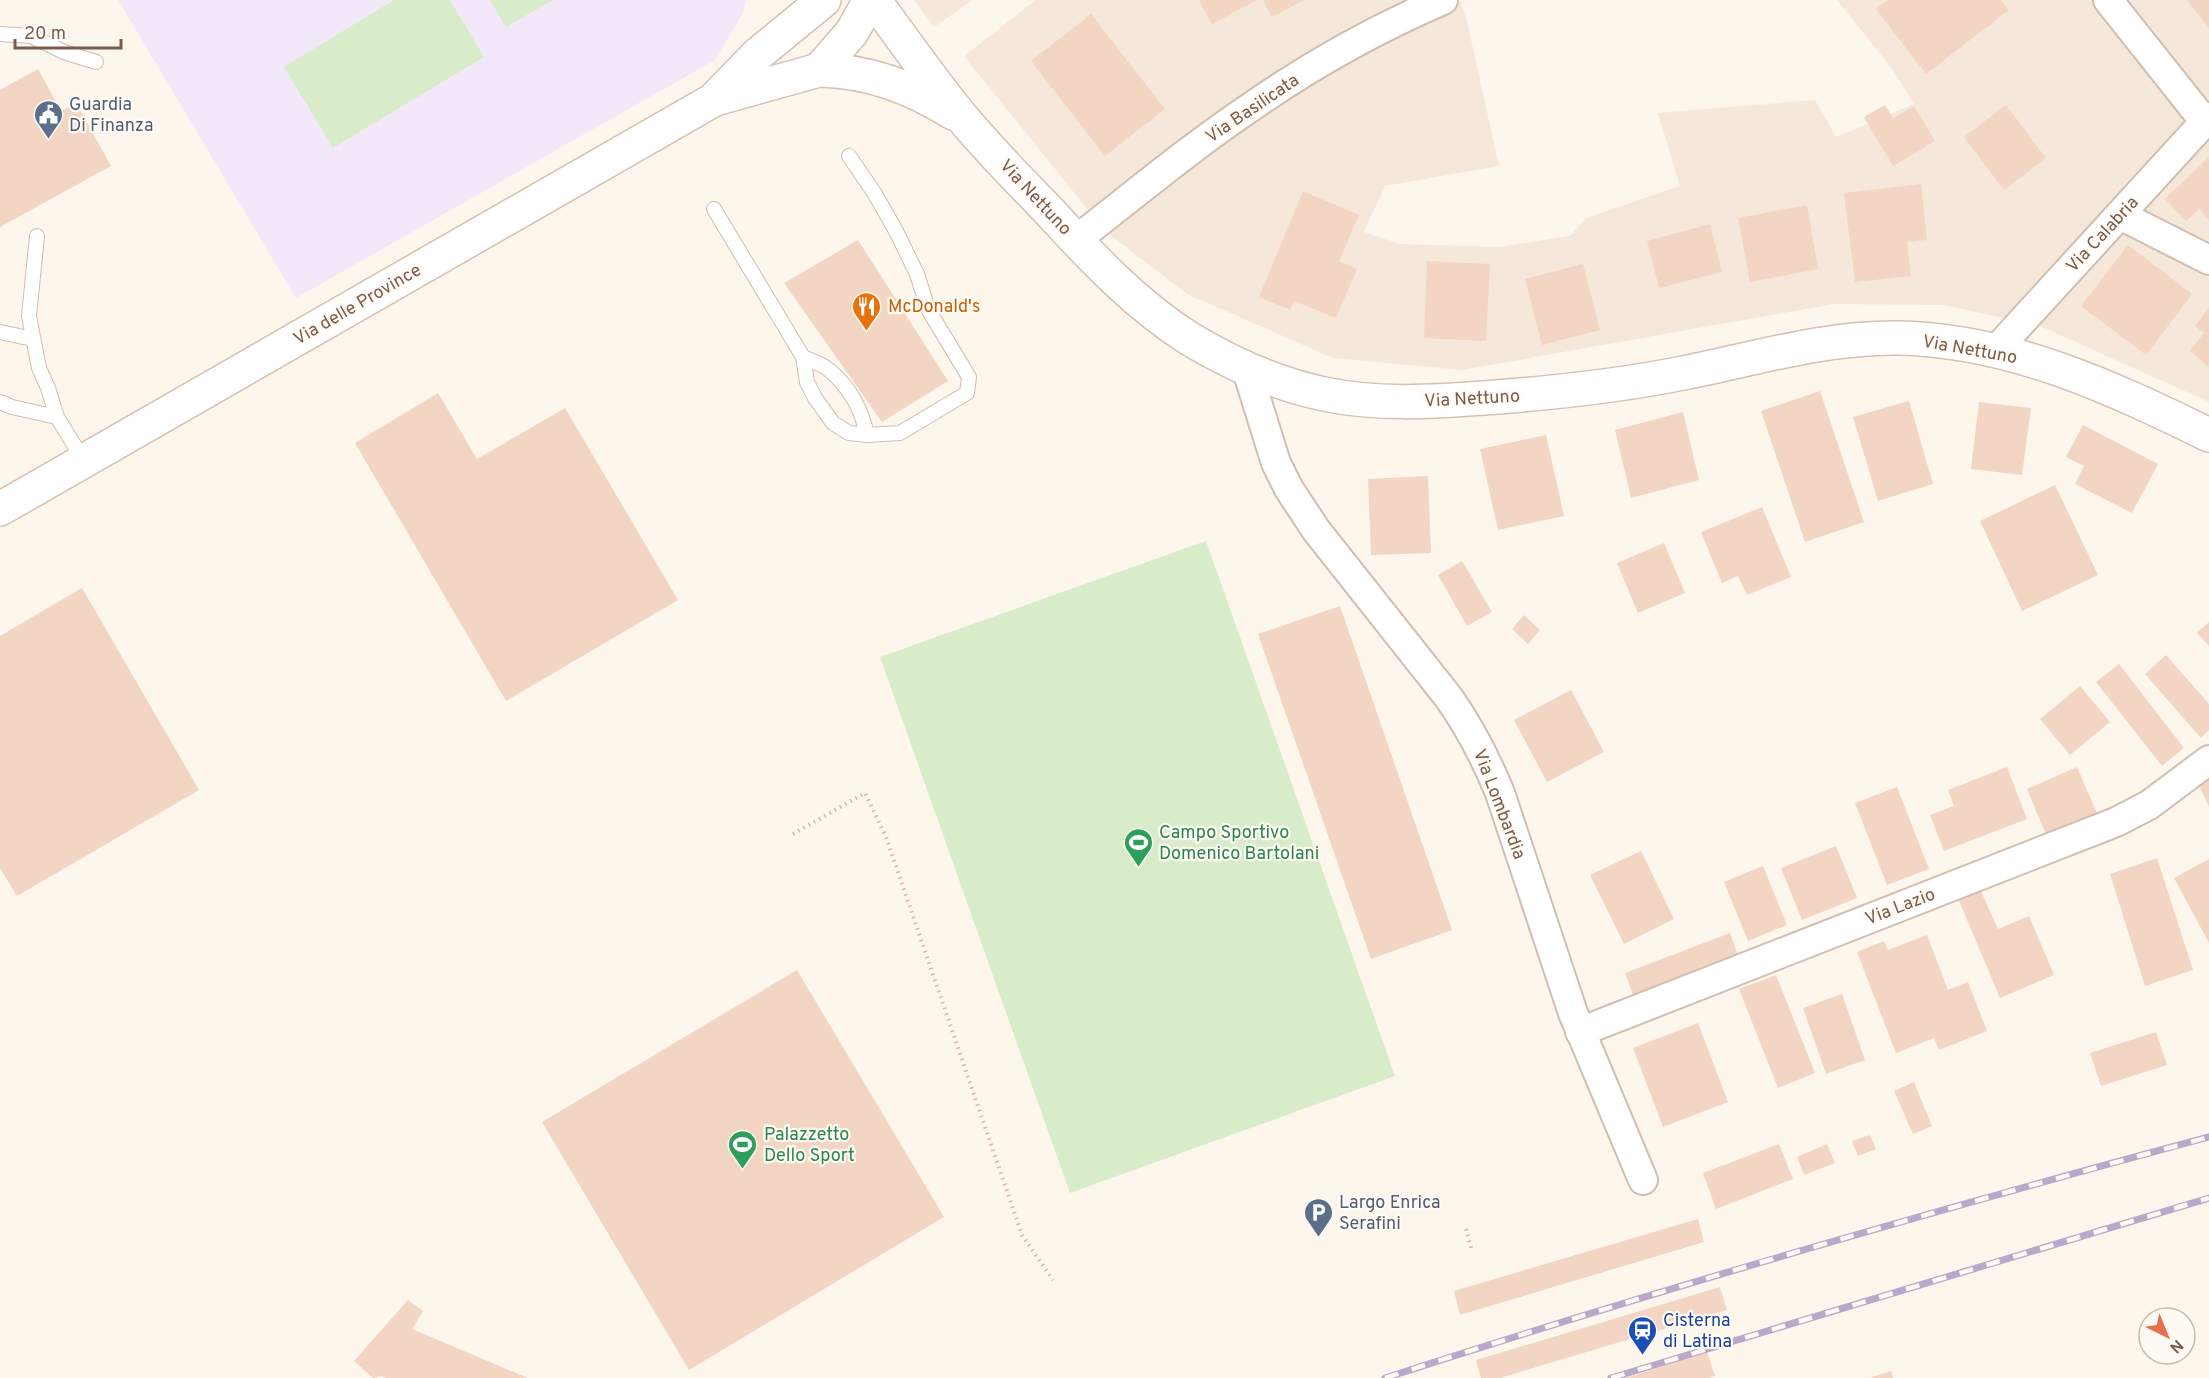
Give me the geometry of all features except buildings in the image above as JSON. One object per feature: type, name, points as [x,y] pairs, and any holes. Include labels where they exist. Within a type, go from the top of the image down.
[{"type":"street","name":"Via delle Province","points":[[715,99],[758,54],[824,0]]},
{"type":"street","points":[[819,70],[852,32],[872,0]]},
{"type":"street","name":"Via Nettuno","points":[[872,0],[965,121],[1114,279],[1168,324],[1194,341],[1275,380],[1322,394],[1368,400],[1428,401],[1503,397],[1608,386],[1685,373],[1784,350],[1843,340],[1925,339],[1948,341],[1995,351],[2051,366],[2096,382],[2209,435]]},
{"type":"street","name":"Via Basilicata","points":[[1076,240],[1203,141],[1252,106],[1347,48],[1443,0]]},
{"type":"street","points":[[2108,0],[2207,120]]},
{"type":"street","name":"Via delle Province","points":[[0,509],[715,99],[819,70],[859,74],[905,87],[926,96],[965,121]]},
{"type":"street","name":"Via Calabria","points":[[1995,351],[2207,120]]},
{"type":"street","points":[[2120,215],[2209,260]]},
{"type":"street","name":"Via Lombardia","points":[[1246,368],[1276,463],[1303,512],[1449,698],[1477,741],[1500,794],[1580,1032],[1643,1180]]},
{"type":"street","name":"Via Lazio","points":[[1580,1032],[2116,822],[2149,806],[2209,760]]},
{"type":"lane","points":[[0,34],[31,36],[64,52],[96,62]]},
{"type":"lane","points":[[714,209],[803,357],[807,382],[815,398],[833,423],[849,433],[867,435],[900,433],[967,393],[969,377],[928,309],[917,274],[896,231],[875,194],[849,156]]},
{"type":"lane","points":[[37,236],[29,316],[39,368],[57,417],[84,461]]},
{"type":"lane","points":[[0,332],[33,339]]},
{"type":"lane","points":[[803,357],[828,369],[847,390],[862,414],[867,435]]},
{"type":"lane","points":[[0,402],[57,417]]},
{"type":"path","points":[[793,834],[864,793],[886,837],[1022,1234],[1053,1280]]},
{"type":"path","points":[[1466,1229],[1472,1251]]},
{"type":"shaded area","points":[[118,0],[746,0],[743,13],[715,60],[296,298]]},
{"type":"shaded area","points":[[914,0],[973,0],[934,27]]},
{"type":"shaded area","points":[[1036,0],[1459,0],[1466,17],[1499,166],[1385,186],[1364,232],[1400,244],[1499,247],[1570,236],[1586,218],[1680,186],[1658,113],[1815,100],[1836,137],[1914,104],[1893,70],[1837,0],[2209,0],[2209,402],[2040,326],[1944,305],[1834,304],[1462,370],[1333,358],[1187,294],[1105,231],[964,56]]},
{"type":"green space","points":[[394,0],[450,0],[484,57],[333,148],[284,67]]},
{"type":"green space","points":[[490,0],[553,0],[506,27]]},
{"type":"green space","name":"Campo Sportivo Domenico Bartolani","points":[[1206,541],[1395,1076],[1070,1193],[880,657]]},
{"type":"railway","points":[[1385,1378],[1796,1252],[2209,1137]]},
{"type":"railway","points":[[1611,1378],[2209,1198]]},
{"type":"place","name":"Guardia Di Finanza","points":[[48,140]]},
{"type":"place","name":"McDonald's","points":[[867,332]]},
{"type":"place","name":"Campo Sportivo Domenico Bartolani","points":[[1138,868]]},
{"type":"place","name":"Palazzetto Dello Sport","points":[[743,1170]]},
{"type":"place","name":"Largo Enrica Serafini","points":[[1318,1238]]},
{"type":"place","name":"Cisterna di Latina","points":[[1642,1356]]}]
